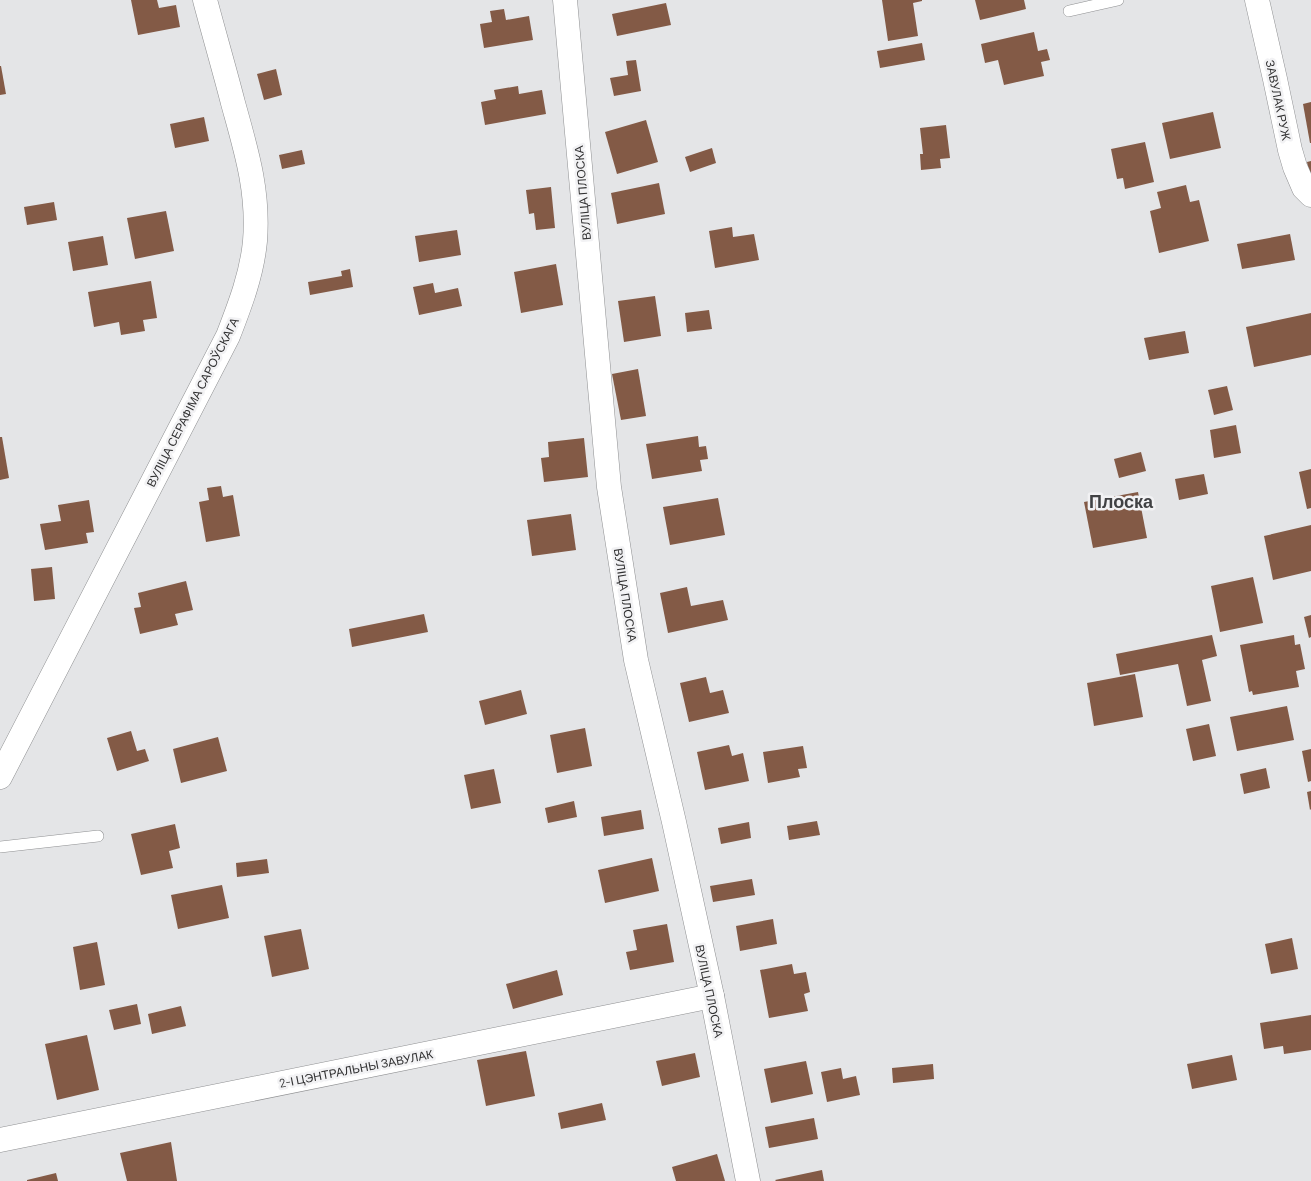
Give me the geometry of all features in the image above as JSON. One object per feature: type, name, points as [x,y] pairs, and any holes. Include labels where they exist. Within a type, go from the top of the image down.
[{"type":"street","name":"ВУЛІЦА СЕРАФІМА САРОЎСКАГА","points":[[0,777],[228,336],[249,275],[255,242],[252,173],[205,0]]},
{"type":"street","name":"ВУЛІЦА ПЛОСКА","points":[[565,0],[593,320],[611,497],[636,660],[712,996],[748,1181]]},
{"type":"street","name":"ЗАВУЛАК РУЖ","points":[[1257,0],[1290,150],[1295,168],[1304,188],[1311,195]]},
{"type":"street","name":"2-І ЦЭНТРАЛЬНЫ ЗАВУЛАК","points":[[0,1140],[712,996]]},
{"type":"lane","points":[[1069,11],[1118,0]]},
{"type":"lane","points":[[0,847],[98,836]]},
{"type":"building","points":[[131,0],[157,0],[159,8],[176,5],[180,27],[138,35]]},
{"type":"building","points":[[882,0],[922,0],[913,3],[918,36],[888,41]]},
{"type":"building","points":[[975,0],[1024,0],[1026,9],[980,20]]},
{"type":"building","points":[[666,3],[671,25],[617,36],[612,14]]},
{"type":"building","points":[[504,9],[506,20],[529,16],[533,40],[484,48],[480,24],[492,22],[490,11]]},
{"type":"building","points":[[1034,32],[1038,51],[1047,49],[1050,60],[1041,62],[1044,76],[1004,85],[998,60],[985,63],[981,44]]},
{"type":"building","points":[[922,43],[925,60],[880,68],[877,51]]},
{"type":"building","points":[[636,60],[641,91],[614,96],[610,78],[628,75],[626,61]]},
{"type":"building","points":[[0,66],[6,94],[0,95]]},
{"type":"building","points":[[276,69],[282,95],[264,100],[257,74]]},
{"type":"building","points":[[518,86],[519,94],[542,90],[546,114],[485,125],[481,102],[496,99],[494,90]]},
{"type":"building","points":[[1311,102],[1311,143],[1310,143],[1303,104]]},
{"type":"building","points":[[1213,112],[1221,148],[1170,159],[1162,123]]},
{"type":"building","points":[[204,117],[209,141],[175,148],[170,124]]},
{"type":"building","points":[[646,120],[658,162],[617,174],[605,132]]},
{"type":"building","points":[[946,125],[950,158],[940,159],[941,168],[921,170],[920,154],[923,154],[920,128]]},
{"type":"building","points":[[1145,142],[1154,182],[1125,189],[1123,178],[1117,179],[1111,149]]},
{"type":"building","points":[[712,148],[716,163],[690,172],[685,157]]},
{"type":"building","points":[[302,150],[305,164],[282,169],[279,155]]},
{"type":"building","points":[[1311,161],[1311,179],[1310,179],[1307,162]]},
{"type":"building","points":[[659,183],[665,214],[617,224],[611,193]]},
{"type":"building","points":[[1186,185],[1190,202],[1199,200],[1209,241],[1159,253],[1150,211],[1161,208],[1157,192]]},
{"type":"building","points":[[551,187],[555,228],[536,230],[534,213],[529,214],[526,190]]},
{"type":"building","points":[[54,202],[57,220],[27,225],[24,207]]},
{"type":"building","points":[[166,211],[174,251],[135,259],[127,218]]},
{"type":"building","points":[[732,227],[733,237],[754,234],[759,260],[715,268],[709,231]]},
{"type":"building","points":[[457,230],[461,255],[419,262],[415,236]]},
{"type":"building","points":[[1290,234],[1295,260],[1242,269],[1237,244]]},
{"type":"building","points":[[103,236],[108,265],[73,271],[68,242]]},
{"type":"building","points":[[556,264],[563,305],[521,313],[514,272]]},
{"type":"building","points":[[350,269],[353,287],[310,295],[308,282],[342,276],[341,271]]},
{"type":"building","points":[[151,281],[157,318],[143,320],[145,331],[121,335],[119,322],[94,327],[88,292]]},
{"type":"building","points":[[433,283],[435,293],[458,288],[462,306],[419,315],[413,287]]},
{"type":"building","points":[[655,296],[661,336],[624,342],[618,301]]},
{"type":"building","points":[[709,310],[712,329],[687,332],[685,313]]},
{"type":"building","points":[[1311,313],[1311,355],[1254,367],[1246,327]]},
{"type":"building","points":[[1185,331],[1189,353],[1149,360],[1144,338]]},
{"type":"building","points":[[638,369],[646,416],[621,420],[612,374]]},
{"type":"building","points":[[1227,386],[1233,410],[1214,415],[1208,390]]},
{"type":"building","points":[[1236,425],[1241,453],[1214,458],[1210,430]]},
{"type":"building","points":[[698,436],[699,447],[706,446],[708,459],[700,460],[702,471],[652,479],[646,444]]},
{"type":"building","points":[[0,437],[2,437],[9,478],[0,480]]},
{"type":"building","points":[[584,438],[588,477],[544,482],[541,458],[549,457],[548,442]]},
{"type":"building","points":[[1141,452],[1146,471],[1119,478],[1114,459]]},
{"type":"building","points":[[1311,469],[1311,508],[1307,509],[1299,472]]},
{"type":"building","points":[[1204,474],[1208,494],[1179,500],[1175,479]]},
{"type":"building","points":[[221,486],[223,497],[233,495],[240,536],[206,542],[199,502],[209,500],[207,488]]},
{"type":"building","points":[[1138,492],[1147,538],[1093,548],[1084,502]]},
{"type":"building","points":[[718,498],[725,535],[670,545],[663,507]]},
{"type":"building","points":[[89,500],[94,532],[86,533],[88,543],[45,550],[40,524],[61,521],[58,505]]},
{"type":"building","points":[[571,514],[576,550],[532,556],[527,520]]},
{"type":"building","points":[[1311,525],[1311,571],[1273,580],[1264,536]]},
{"type":"building","points":[[52,567],[55,599],[34,601],[31,569]]},
{"type":"building","points":[[1253,577],[1263,623],[1220,632],[1211,586]]},
{"type":"building","points":[[186,581],[193,610],[175,614],[178,625],[140,634],[134,608],[141,607],[138,593]]},
{"type":"building","points":[[687,587],[691,606],[723,600],[728,620],[668,633],[660,593]]},
{"type":"building","points":[[424,614],[428,632],[352,647],[349,629]]},
{"type":"building","points":[[1311,615],[1311,637],[1309,638],[1304,617]]},
{"type":"building","points":[[1212,635],[1217,656],[1202,660],[1211,701],[1187,706],[1178,664],[1120,675],[1116,654]]},
{"type":"building","points":[[1294,635],[1295,645],[1300,644],[1305,669],[1296,671],[1299,687],[1253,695],[1252,691],[1249,692],[1240,645]]},
{"type":"building","points":[[1135,674],[1143,717],[1094,726],[1087,683]]},
{"type":"building","points":[[706,677],[710,693],[723,690],[729,713],[689,722],[680,683]]},
{"type":"building","points":[[521,690],[527,714],[485,725],[479,701]]},
{"type":"building","points":[[1287,706],[1294,740],[1237,751],[1230,717]]},
{"type":"building","points":[[1209,724],[1216,756],[1193,761],[1186,729]]},
{"type":"building","points":[[585,728],[592,766],[557,773],[550,735]]},
{"type":"building","points":[[131,731],[137,751],[145,749],[149,761],[117,771],[107,738]]},
{"type":"building","points":[[218,737],[227,771],[181,783],[173,749]]},
{"type":"building","points":[[729,745],[732,756],[743,753],[749,781],[705,790],[697,752]]},
{"type":"building","points":[[803,746],[807,768],[798,769],[800,777],[768,783],[763,752]]},
{"type":"building","points":[[1311,749],[1311,781],[1308,782],[1302,751]]},
{"type":"building","points":[[1266,768],[1270,788],[1244,794],[1240,774]]},
{"type":"building","points":[[494,769],[501,803],[471,809],[464,775]]},
{"type":"building","points":[[1311,791],[1311,809],[1310,810],[1307,792]]},
{"type":"building","points":[[574,801],[577,817],[548,823],[545,808]]},
{"type":"building","points":[[641,810],[644,829],[604,836],[601,817]]},
{"type":"building","points":[[817,821],[820,835],[789,840],[787,826]]},
{"type":"building","points":[[749,822],[751,838],[721,844],[718,828]]},
{"type":"building","points":[[175,824],[180,848],[169,851],[173,868],[141,875],[131,834]]},
{"type":"building","points":[[652,858],[659,891],[605,903],[598,870]]},
{"type":"building","points":[[267,859],[269,873],[237,877],[236,863]]},
{"type":"building","points":[[752,879],[755,895],[713,902],[710,886]]},
{"type":"building","points":[[222,885],[229,918],[178,929],[171,895]]},
{"type":"building","points":[[773,919],[777,944],[740,951],[736,926]]},
{"type":"building","points":[[667,924],[674,962],[630,970],[626,952],[637,950],[633,930]]},
{"type":"building","points":[[301,929],[309,969],[272,977],[264,936]]},
{"type":"building","points":[[1292,938],[1298,969],[1271,974],[1265,944]]},
{"type":"building","points":[[97,942],[105,985],[80,990],[73,947]]},
{"type":"building","points":[[792,964],[794,974],[806,972],[810,992],[804,994],[808,1011],[769,1018],[760,970]]},
{"type":"building","points":[[557,970],[563,995],[513,1009],[506,984]]},
{"type":"building","points":[[137,1004],[141,1024],[114,1030],[109,1010]]},
{"type":"building","points":[[181,1006],[186,1026],[152,1034],[148,1014]]},
{"type":"building","points":[[1311,1015],[1311,1050],[1284,1054],[1283,1046],[1264,1049],[1260,1023]]},
{"type":"building","points":[[87,1035],[99,1090],[57,1100],[45,1044]]},
{"type":"building","points":[[526,1051],[535,1096],[486,1106],[477,1060]]},
{"type":"building","points":[[695,1053],[700,1077],[662,1086],[656,1061]]},
{"type":"building","points":[[1232,1055],[1237,1080],[1192,1089],[1187,1064]]},
{"type":"building","points":[[806,1061],[813,1094],[771,1103],[764,1069]]},
{"type":"building","points":[[933,1064],[934,1079],[893,1083],[892,1068]]},
{"type":"building","points":[[841,1068],[843,1079],[856,1076],[860,1095],[827,1102],[821,1072]]},
{"type":"building","points":[[602,1103],[606,1120],[561,1129],[558,1113]]},
{"type":"building","points":[[814,1118],[818,1139],[769,1148],[765,1127]]},
{"type":"building","points":[[171,1142],[177,1181],[127,1181],[120,1153]]},
{"type":"building","points":[[717,1154],[725,1181],[676,1181],[672,1167]]},
{"type":"building","points":[[822,1170],[824,1181],[775,1180]]},
{"type":"building","points":[[56,1173],[58,1181],[27,1181],[27,1180]]},
{"type":"district","name":"Плоска","points":[[1121,501]]}]
